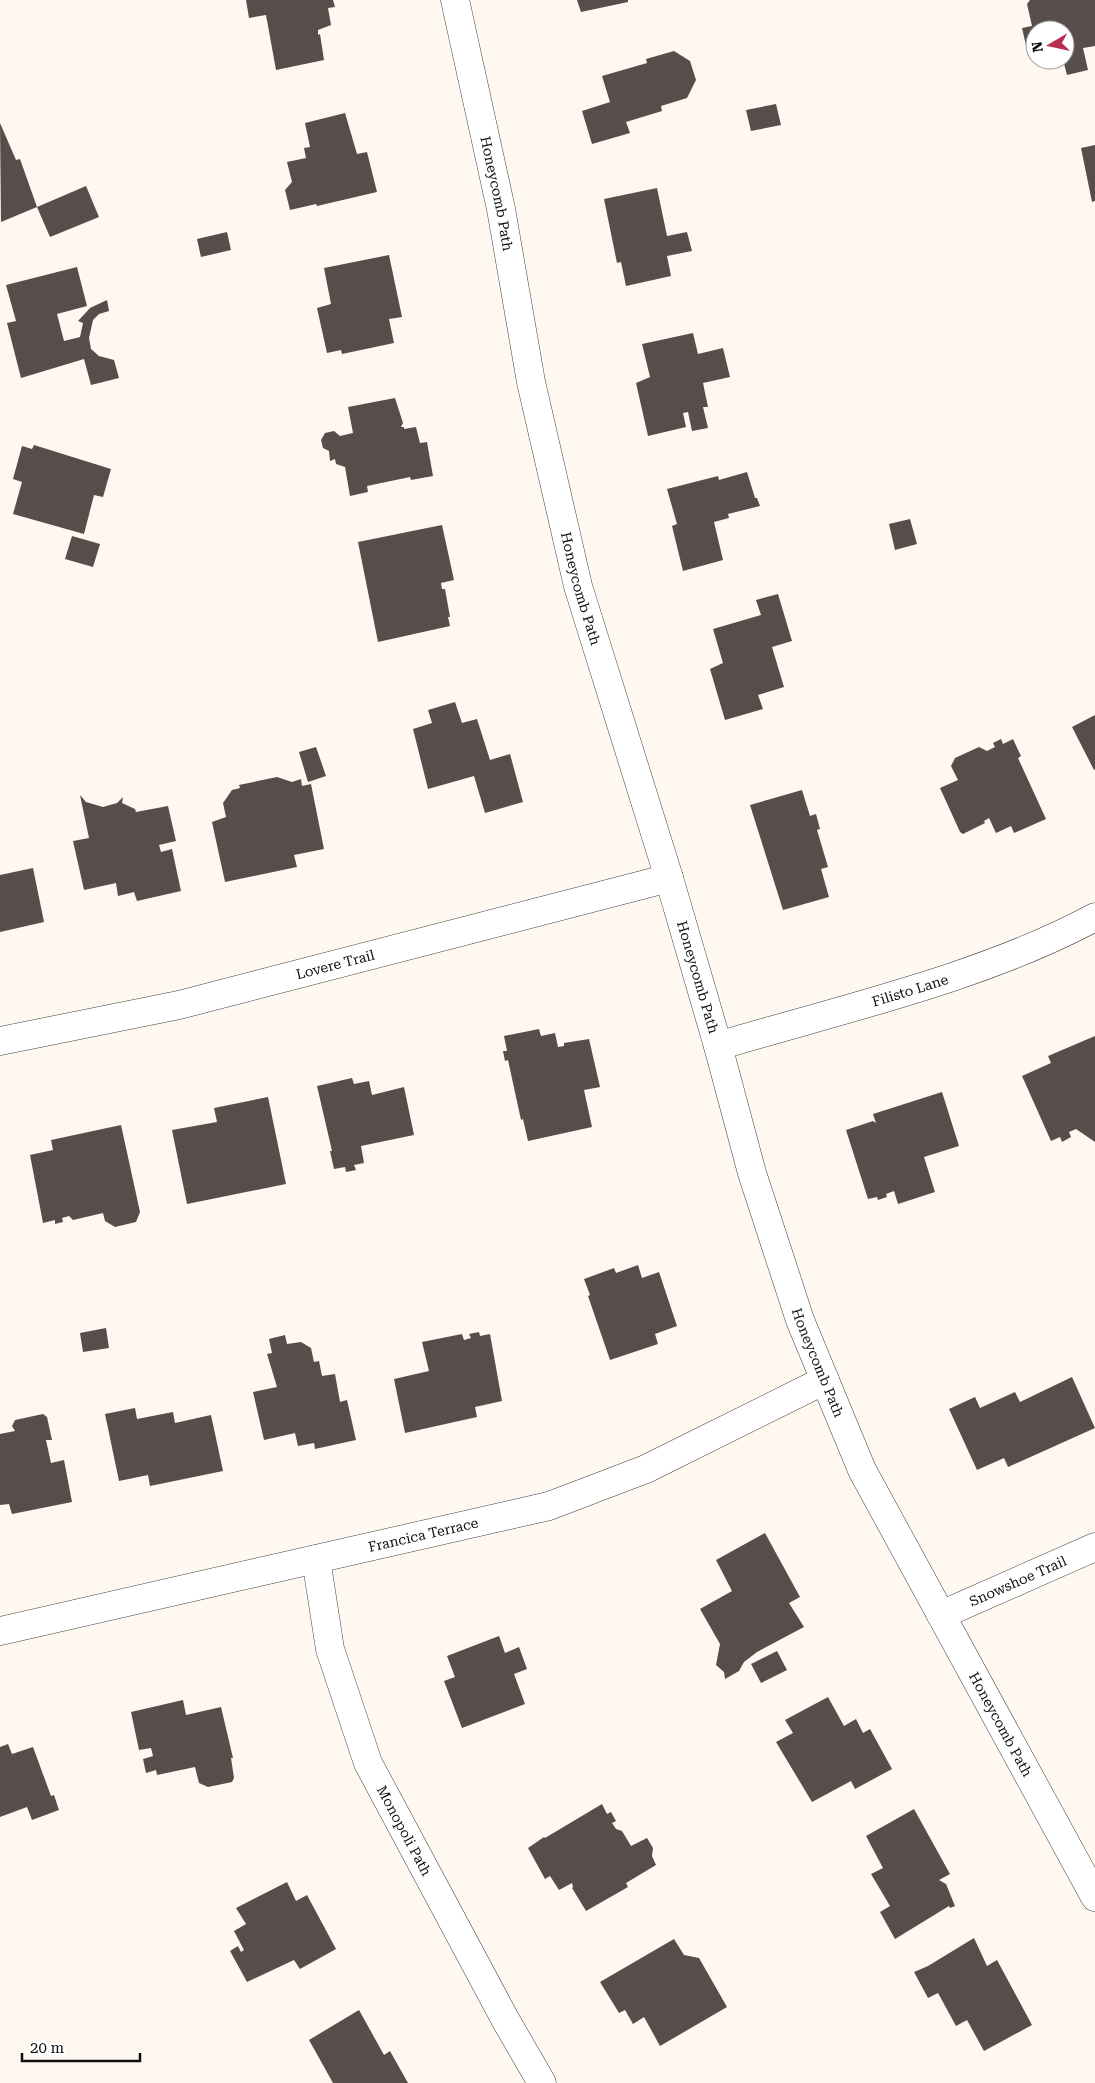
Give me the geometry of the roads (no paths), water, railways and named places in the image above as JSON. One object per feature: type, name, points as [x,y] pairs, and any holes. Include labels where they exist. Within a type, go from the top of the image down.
[{"type":"street","name":"Honeycomb Path","points":[[455,0],[501,209],[531,382],[578,586],[669,878],[764,1210],[800,1320],[862,1470],[1095,1897]]},
{"type":"street","name":"Lovere Trail","points":[[0,1042],[179,1005],[669,878]]},
{"type":"street","name":"Filisto Lane","points":[[718,1046],[958,975],[1069,931],[1095,917]]},
{"type":"street","name":"Francica Terrace","points":[[0,1632],[549,1506],[646,1469],[825,1380]]},
{"type":"street","name":"Snowshoe Trail","points":[[941,1615],[1095,1547]]},
{"type":"street","name":"Monopoli Path","points":[[316,1559],[330,1649],[368,1763],[505,2020],[542,2083]]}]
